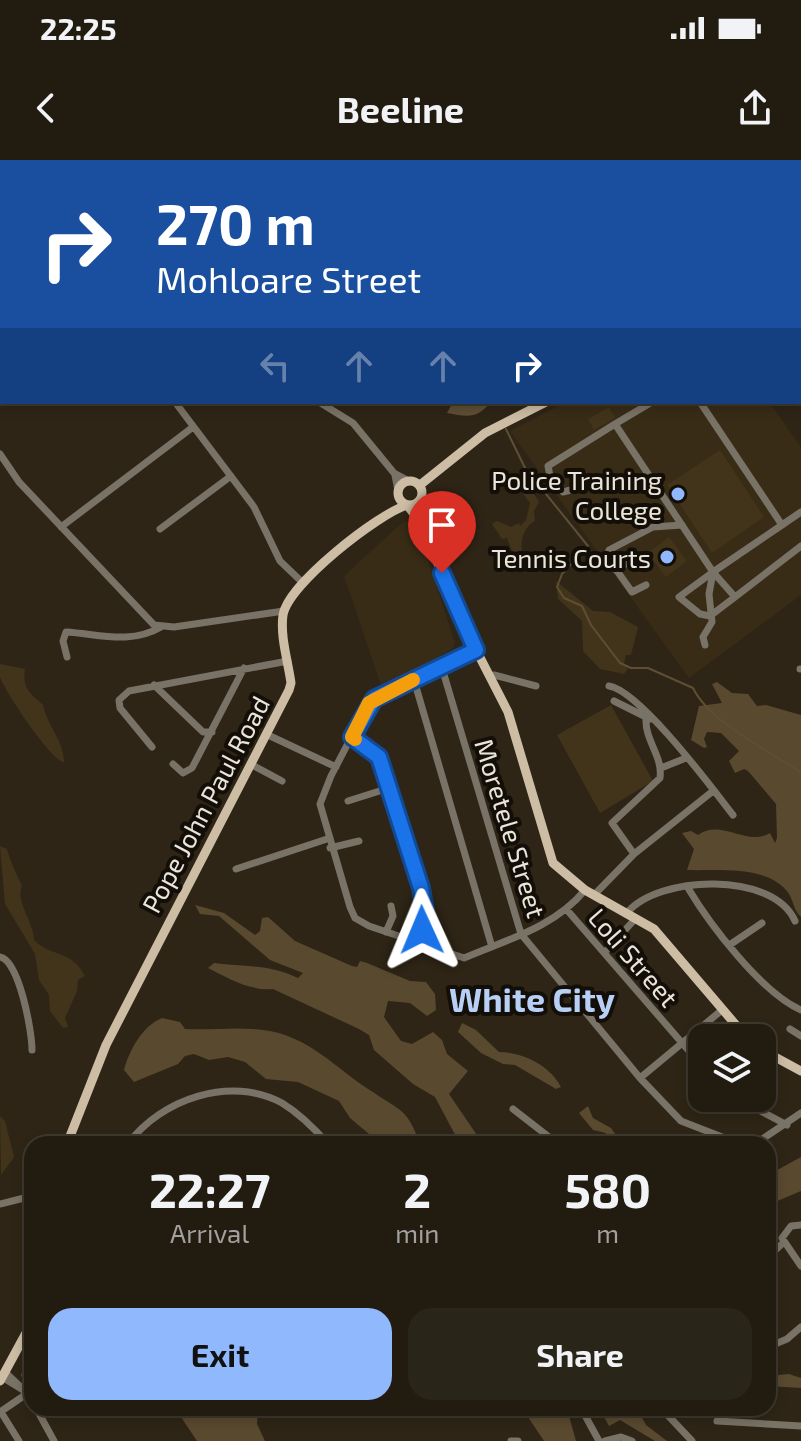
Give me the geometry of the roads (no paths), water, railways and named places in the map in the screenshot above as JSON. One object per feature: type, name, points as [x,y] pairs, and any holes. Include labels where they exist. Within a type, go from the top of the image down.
[{"type":"main road","points":[[420,485],[485,433],[540,404]]},
{"type":"main road","points":[[284,611],[303,583],[388,513],[421,500],[444,467]]},
{"type":"main road","points":[[388,513],[398,493],[409,481],[420,485]]},
{"type":"main road","points":[[420,485],[420,522]]},
{"type":"main road","points":[[398,493],[420,522],[476,650],[508,712],[549,856],[557,868],[590,892],[632,915],[666,941],[734,1024]]},
{"type":"main road","name":"Pope John Paul Road","points":[[70,1136],[106,1045],[268,735],[291,683],[282,633],[284,611]]},
{"type":"main road","points":[[776,1058],[801,1071]]},
{"type":"main road","points":[[3,1377],[24,1337]]},
{"type":"street","points":[[176,404],[261,519],[280,561],[303,583]]},
{"type":"street","points":[[322,404],[365,434],[394,473],[409,481]]},
{"type":"street","points":[[586,486],[563,492],[551,481],[548,466],[649,404]]},
{"type":"street","points":[[701,404],[782,525]]},
{"type":"street","points":[[615,424],[713,572],[735,597]]},
{"type":"street","points":[[61,527],[193,427]]},
{"type":"street","points":[[0,454],[19,482],[141,614],[161,627]]},
{"type":"street","points":[[394,473],[398,493]]},
{"type":"street","points":[[160,529],[231,476]]},
{"type":"street","points":[[801,512],[679,597],[700,614],[710,616],[801,546]]},
{"type":"street","points":[[646,585],[632,592],[608,558],[612,548],[653,527],[682,525]]},
{"type":"street","points":[[616,570],[630,561]]},
{"type":"street","points":[[705,645],[713,572]]},
{"type":"street","points":[[67,657],[63,641],[66,632],[102,638],[284,611]]},
{"type":"street","points":[[476,650],[369,703],[336,767],[320,804],[327,839],[355,918],[386,932],[464,958],[567,910],[713,791]]},
{"type":"street","points":[[152,747],[118,704],[129,691],[288,661]]},
{"type":"street","points":[[173,764],[183,773],[189,770],[244,668]]},
{"type":"street","name":"Moretele Street","points":[[442,668],[521,934],[640,1078],[681,1121],[719,1136]]},
{"type":"street","points":[[490,677],[494,675],[536,686]]},
{"type":"street","points":[[414,680],[492,947]]},
{"type":"street","points":[[154,685],[203,732],[212,732]]},
{"type":"street","points":[[609,686],[624,691],[733,815]]},
{"type":"street","points":[[614,701],[649,719]]},
{"type":"street","points":[[634,854],[612,823],[655,787],[661,768],[645,735],[649,719]]},
{"type":"street","points":[[268,735],[336,767]]},
{"type":"street","points":[[352,737],[379,757],[421,888],[426,917],[415,942]]},
{"type":"street","points":[[661,768],[686,758]]},
{"type":"street","points":[[252,765],[282,781]]},
{"type":"street","points":[[348,801],[389,788]]},
{"type":"street","points":[[236,869],[327,839]]},
{"type":"street","points":[[330,848],[359,841]]},
{"type":"street","points":[[605,952],[642,898],[688,888],[711,885],[760,889],[789,906],[795,921]]},
{"type":"street","points":[[688,888],[731,944],[780,998],[801,1010]]},
{"type":"street","points":[[386,932],[393,916],[391,906]]},
{"type":"street","name":"Loli Street","points":[[567,910],[688,1051]]},
{"type":"street","points":[[731,944],[762,923]]},
{"type":"street","points":[[0,957],[11,963],[18,981],[32,1050]]},
{"type":"street","points":[[640,1078],[722,1010]]},
{"type":"street","points":[[790,1029],[801,1036]]},
{"type":"street","points":[[136,1136],[174,1105],[232,1091],[282,1104],[307,1121],[321,1136]]},
{"type":"street","points":[[513,1109],[548,1136]]},
{"type":"street","points":[[762,1112],[787,1125]]},
{"type":"street","points":[[768,1136],[801,1113]]},
{"type":"street","points":[[0,1204],[24,1198]]},
{"type":"street","points":[[801,1225],[791,1226],[783,1233],[783,1243],[801,1266]]},
{"type":"street","points":[[776,1250],[783,1243]]},
{"type":"street","points":[[776,1344],[801,1327]]},
{"type":"street","points":[[3,1377],[24,1391]]},
{"type":"street","points":[[19,1441],[0,1412],[24,1397]]},
{"type":"street","points":[[40,1416],[54,1441]]},
{"type":"street","points":[[585,1416],[599,1441]]},
{"type":"street","points":[[669,1416],[692,1441]]},
{"type":"street","points":[[717,1421],[801,1426]]},
{"type":"street","points":[[605,1441],[621,1437],[632,1441]]},
{"type":"street","points":[[511,1441],[518,1441]]},
{"type":"waterway","points":[[506,429],[525,468],[588,546],[562,574],[557,587],[564,598],[582,606],[591,625],[620,663],[631,668],[648,668],[693,688],[701,701],[726,724],[801,773]]},
{"type":"place","name":"Police Training College","points":[[678,494]]},
{"type":"place","name":"Tennis Courts","points":[[667,557]]},
{"type":"district","name":"White City","points":[[532,998]]}]
